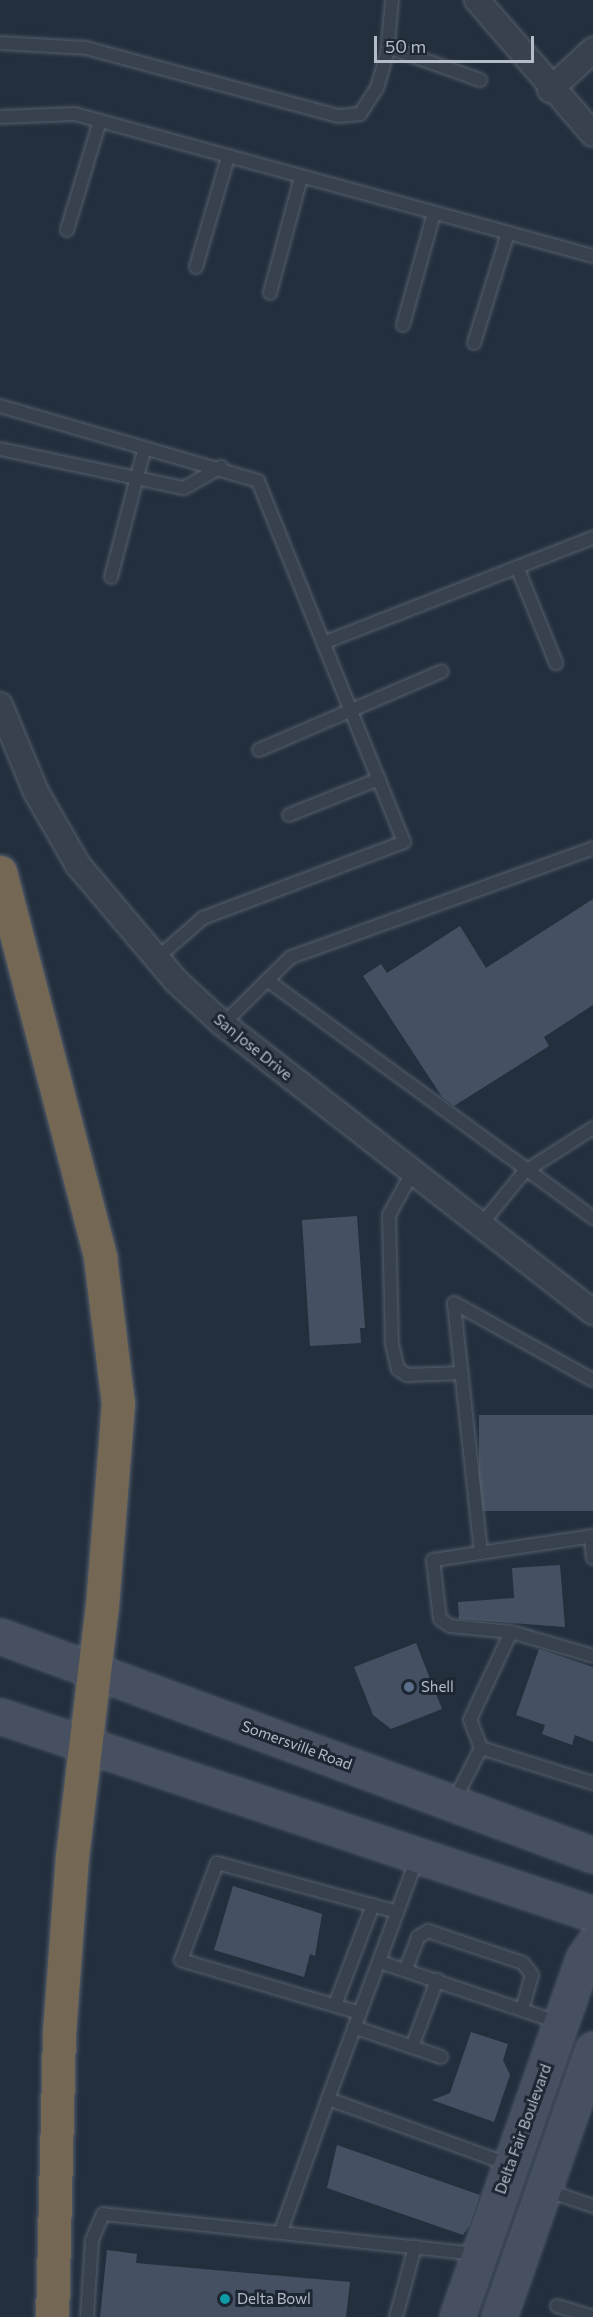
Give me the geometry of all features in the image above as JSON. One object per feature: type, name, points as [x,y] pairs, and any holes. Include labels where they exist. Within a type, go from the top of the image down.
[{"type":"highway","points":[[0,872],[100,1257],[118,1403],[83,1745],[59,2034],[52,2317]]},
{"type":"main road","name":"Somersville Road","points":[[0,1636],[92,1672],[454,1802],[593,1856]]},
{"type":"main road","points":[[0,1716],[417,1858],[455,1864],[593,1914]]},
{"type":"main road","name":"Delta Fair Boulevard","points":[[458,2317],[561,2023],[593,1944]]},
{"type":"main road","points":[[503,2306],[591,2059]]},
{"type":"main road","points":[[474,2268],[503,2306]]},
{"type":"street","points":[[477,0],[550,90],[593,134]]},
{"type":"street","points":[[550,90],[593,50]]},
{"type":"street","name":"San Jose Drive","points":[[0,705],[36,792],[78,865],[156,959],[223,1024],[593,1312]]},
{"type":"lane","points":[[0,43],[86,48],[338,116],[360,114],[377,88],[388,47],[392,0]]},
{"type":"lane","points":[[388,47],[480,80]]},
{"type":"lane","points":[[0,117],[75,114],[593,256]]},
{"type":"lane","points":[[67,230],[100,121]]},
{"type":"lane","points":[[196,267],[228,157]]},
{"type":"lane","points":[[270,293],[301,177]]},
{"type":"lane","points":[[403,325],[434,213]]},
{"type":"lane","points":[[474,343],[508,233]]},
{"type":"lane","points":[[0,406],[79,426],[144,450],[220,467],[258,482],[404,842],[203,918],[156,959]]},
{"type":"lane","points":[[0,449],[184,488],[220,467]]},
{"type":"lane","points":[[111,578],[144,450]]},
{"type":"lane","points":[[323,642],[593,538]]},
{"type":"lane","points":[[518,567],[556,663]]},
{"type":"lane","points":[[259,750],[442,671]]},
{"type":"lane","points":[[289,815],[379,779]]},
{"type":"lane","points":[[223,1024],[291,957],[593,848]]},
{"type":"lane","points":[[267,980],[524,1172],[593,1218]]},
{"type":"lane","points":[[480,1226],[524,1172],[593,1128]]},
{"type":"lane","points":[[412,1173],[389,1215],[392,1344],[398,1369],[407,1375],[462,1373]]},
{"type":"lane","points":[[481,1553],[454,1303],[593,1380]]},
{"type":"lane","points":[[593,1558],[592,1536],[433,1560],[440,1619],[450,1626],[511,1632],[593,1656]]},
{"type":"lane","points":[[454,1802],[481,1748],[470,1720],[511,1632]]},
{"type":"lane","points":[[481,1748],[593,1783]]},
{"type":"lane","points":[[281,2231],[417,1858]]},
{"type":"lane","points":[[360,2013],[182,1960],[217,1863],[397,1912]]},
{"type":"lane","points":[[335,2005],[373,1905]]},
{"type":"lane","points":[[406,1969],[418,1937],[428,1931],[513,1960],[528,1966],[532,1975],[522,2009]]},
{"type":"lane","points":[[380,1962],[561,2023]]},
{"type":"lane","points":[[412,2047],[437,1980]]},
{"type":"lane","points":[[354,2027],[441,2057]]},
{"type":"lane","points":[[328,2099],[510,2165]]},
{"type":"lane","points":[[544,2189],[593,2206]]},
{"type":"lane","points":[[87,2317],[92,2240],[103,2214],[281,2231],[415,2247],[474,2268]]},
{"type":"lane","points":[[396,2317],[415,2247]]},
{"type":"lane","points":[[557,2306],[593,2316]]},
{"type":"building","points":[[593,899],[593,1005],[544,1037],[549,1046],[454,1106],[442,1097],[363,976],[381,964],[387,973],[460,926],[486,968]]},
{"type":"building","points":[[357,1216],[365,1328],[360,1328],[361,1343],[310,1346],[302,1220]]},
{"type":"building","points":[[479,1415],[593,1415],[593,1511],[479,1511]]},
{"type":"building","points":[[560,1565],[565,1627],[459,1619],[458,1602],[514,1598],[512,1568]]},
{"type":"building","points":[[416,1643],[442,1709],[391,1729],[373,1715],[354,1667]]},
{"type":"building","points":[[539,1649],[593,1667],[593,1742],[575,1735],[572,1745],[542,1734],[545,1725],[516,1715]]},
{"type":"building","points":[[233,1886],[322,1914],[315,1956],[310,1954],[304,1977],[214,1950]]},
{"type":"building","points":[[471,2032],[508,2044],[503,2060],[510,2075],[494,2122],[432,2100],[450,2093]]},
{"type":"building","points":[[337,2145],[480,2195],[470,2225],[463,2235],[327,2188]]},
{"type":"building","name":"Delta Bowl","points":[[107,2250],[137,2254],[136,2263],[350,2282],[346,2317],[100,2317]]},
{"type":"place","name":"Shell","points":[[409,1687]]},
{"type":"place","name":"Delta Bowl","points":[[225,2299]]}]
